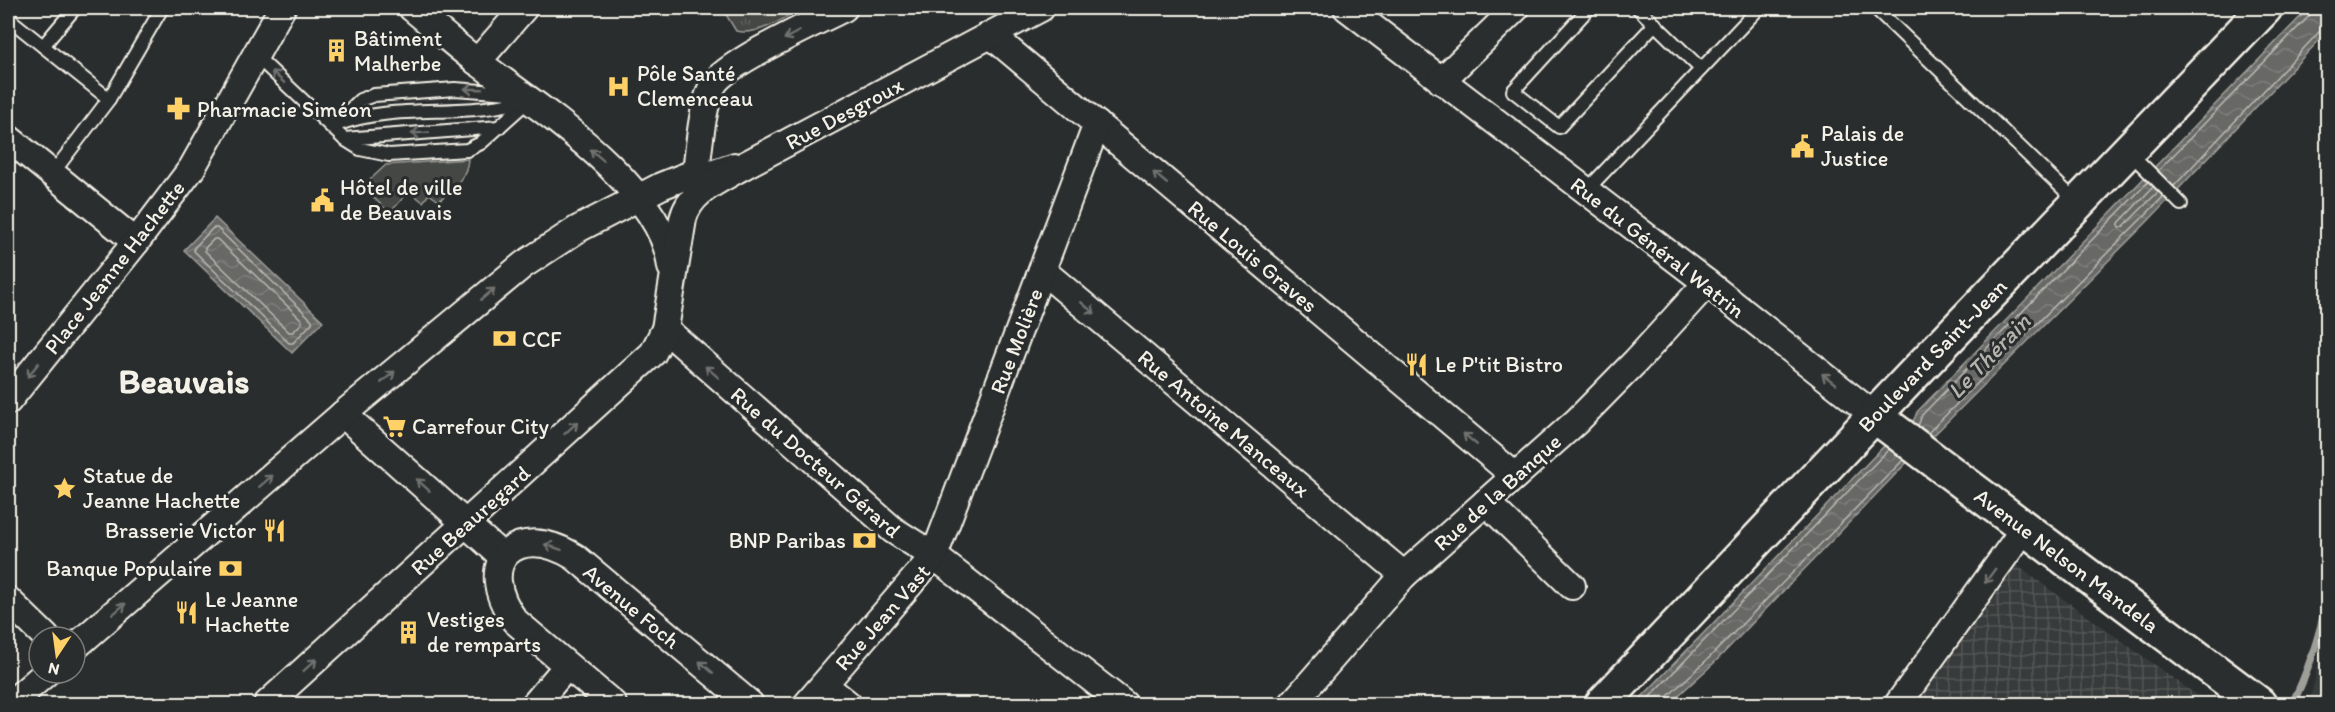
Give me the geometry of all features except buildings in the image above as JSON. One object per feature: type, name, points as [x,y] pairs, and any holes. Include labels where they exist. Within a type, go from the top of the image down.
[{"type":"main road","name":"Boulevard Saint-Jean","points":[[1602,705],[1882,422],[2078,202],[2136,158],[2265,8]]},
{"type":"main road","name":"Avenue Nelson Mandela","points":[[1882,422],[2243,696]]},
{"type":"street","name":"Place Jeanne Hachette","points":[[8,402],[192,168],[282,8]]},
{"type":"street","points":[[412,8],[477,62],[530,99],[599,157],[637,197],[666,241],[672,282]]},
{"type":"street","points":[[477,62],[524,8]]},
{"type":"street","points":[[696,171],[708,97],[713,84],[720,75],[742,60],[844,8]]},
{"type":"street","name":"Rue Desgroux","points":[[637,197],[746,165],[1041,8]]},
{"type":"street","name":"Rue du Général Watrin","points":[[1347,8],[1707,283],[1882,422]]},
{"type":"street","points":[[1441,81],[1516,8]]},
{"type":"street","name":"Rue Louis Graves","points":[[991,35],[1515,476]]},
{"type":"street","name":"Rue Molière","points":[[934,556],[1097,124]]},
{"type":"street","points":[[8,138],[136,242]]},
{"type":"street","points":[[664,330],[688,204],[702,190],[746,165]]},
{"type":"street","name":"Rue Desgroux","points":[[343,414],[523,265],[555,243],[637,197],[696,171]]},
{"type":"street","name":"Rue Antoine Manceaux","points":[[1043,271],[1404,575]]},
{"type":"street","name":"Rue de la Banque","points":[[1292,705],[1404,575],[1571,427],[1610,389],[1707,283]]},
{"type":"street","name":"Rue du Docteur Gérard","points":[[664,330],[893,530],[934,556],[1124,705]]},
{"type":"street","name":"Rue Beauregard","points":[[267,705],[653,353],[664,330]]},
{"type":"street","points":[[87,637],[343,414],[503,557],[497,568],[497,579],[503,605],[514,621],[614,705]]},
{"type":"street","points":[[1486,502],[1572,586]]},
{"type":"street","points":[[1898,705],[2024,529]]},
{"type":"street","name":"Avenue Foch","points":[[503,557],[512,550],[531,543],[544,544],[566,552],[750,705]]},
{"type":"street","name":"Rue Jean Vast","points":[[807,705],[934,556]]},
{"type":"street","points":[[8,600],[34,625]]},
{"type":"street","points":[[535,705],[567,666]]},
{"type":"street","points":[[824,684],[848,705]]},
{"type":"street","points":[[10,705],[32,685]]},
{"type":"lane","points":[[43,46],[75,8]]},
{"type":"lane","points":[[52,174],[109,99],[162,8]]},
{"type":"lane","name":"Rue Desgroux","points":[[696,171],[760,147],[1018,8]]},
{"type":"lane","points":[[1589,8],[1513,91],[1559,127],[1655,24]]},
{"type":"lane","points":[[1638,8],[1701,69]]},
{"type":"lane","points":[[1586,191],[1759,8]]},
{"type":"lane","points":[[1875,8],[2078,202]]},
{"type":"lane","points":[[8,18],[109,99]]},
{"type":"lane","points":[[255,55],[344,139],[378,154],[458,151],[473,147],[530,99]]},
{"type":"lane","points":[[332,127],[360,100],[374,95],[474,89],[506,92],[530,99]]},
{"type":"lane","points":[[332,127],[357,118],[497,107],[530,99]]},
{"type":"lane","points":[[344,139],[499,127]]},
{"type":"lane","points":[[2136,158],[2181,204]]},
{"type":"shaded area","points":[[2012,562],[2209,704],[1917,704]]},
{"type":"shaded area","points":[[2327,626],[2327,704],[2309,704]]},
{"type":"green space","points":[[722,8],[798,8],[785,18],[768,26],[744,32],[736,31]]},
{"type":"green space","points":[[468,159],[462,178],[439,201],[429,194],[423,202],[409,191],[390,213],[362,187],[386,165]]},
{"type":"water","name":"Le Thérain","points":[[2309,8],[2327,8],[2327,32],[2149,220],[1915,454],[1715,662],[1669,704],[1635,704],[1886,444],[1905,431],[1917,412]]},
{"type":"water","points":[[215,218],[323,321],[292,353],[184,250]]},
{"type":"waterway","points":[[2292,704],[2304,679],[2328,597]]},
{"type":"place","name":"Bâtiment Malherbe","points":[[336,51]]},
{"type":"place","name":"Pôle Santé Clemenceau","points":[[619,86]]},
{"type":"place","name":"Pharmacie Siméon","points":[[179,109]]},
{"type":"place","name":"Palais de Justice","points":[[1803,146]]},
{"type":"place","name":"Hôtel de ville de Beauvais","points":[[322,200]]},
{"type":"place","name":"CCF","points":[[504,339]]},
{"type":"place","name":"Le P'tit Bistro","points":[[1417,364]]},
{"type":"place","name":"Carrefour City","points":[[394,426]]},
{"type":"place","name":"Statue de Jeanne Hachette","points":[[65,488]]},
{"type":"place","name":"Brasserie Victor","points":[[274,530]]},
{"type":"place","name":"BNP Paribas","points":[[864,540]]},
{"type":"place","name":"Banque Populaire","points":[[230,568]]},
{"type":"place","name":"Le Jeanne Hachette","points":[[187,612]]},
{"type":"place","name":"Vestiges de remparts","points":[[409,632]]},
{"type":"district","name":"Beauvais","points":[[184,381]]}]
